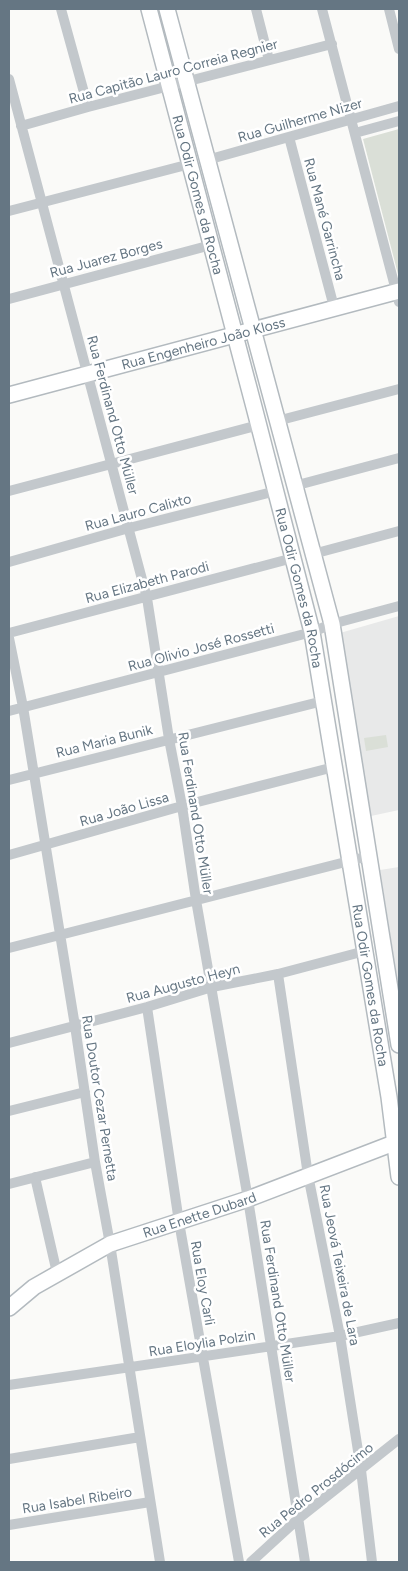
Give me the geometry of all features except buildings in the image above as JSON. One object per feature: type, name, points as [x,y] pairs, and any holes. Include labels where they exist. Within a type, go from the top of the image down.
[{"type":"street","points":[[61,9],[88,106]]},
{"type":"street","name":"Rua Odir Gomes da Rocha","points":[[149,9],[312,632],[397,1142],[399,1177]]},
{"type":"street","name":"Rua Odir Gomes da Rocha","points":[[168,9],[252,330],[332,624],[399,1045]]},
{"type":"street","points":[[256,9],[269,60]]},
{"type":"street","points":[[322,9],[398,295]]},
{"type":"street","points":[[389,9],[399,49]]},
{"type":"street","name":"Rua Capitão Lauro Correia Regnier","points":[[21,126],[88,106],[332,44]]},
{"type":"street","name":"Rua Ferdinand Otto Müller","points":[[9,79],[64,283],[86,374],[147,596],[169,739],[248,1199],[305,1562]]},
{"type":"street","name":"Rua Guilherme Nizer","points":[[208,160],[399,106]]},
{"type":"street","name":"Rua Guilherme Nizer","points":[[355,133],[399,121]]},
{"type":"street","name":"Rua Mané Garrincha","points":[[289,137],[334,307]]},
{"type":"street","points":[[9,211],[190,164]]},
{"type":"street","name":"Rua Juarez Borges","points":[[9,299],[211,245]]},
{"type":"street","name":"Rua Engenheiro João Kloss","points":[[9,395],[334,307],[398,295]]},
{"type":"street","points":[[277,421],[399,389]]},
{"type":"street","points":[[9,491],[259,425]]},
{"type":"street","points":[[294,486],[399,458]]},
{"type":"street","name":"Rua Lauro Calixto","points":[[9,562],[129,528],[276,491]]},
{"type":"street","points":[[313,554],[399,531]]},
{"type":"street","name":"Rua Elizabeth Parodi","points":[[9,633],[293,558]]},
{"type":"street","name":"Rua Olivio José Rossetti","points":[[9,711],[312,632],[332,624],[399,606]]},
{"type":"street","name":"Rua Doutor Cezar Pernetta","points":[[9,638],[23,707],[46,845],[160,1562]]},
{"type":"street","name":"Rua Maria Bunik","points":[[9,780],[34,772],[323,701]]},
{"type":"street","name":"Rua João Lissa","points":[[9,854],[182,806],[334,767]]},
{"type":"street","points":[[9,948],[369,856]]},
{"type":"street","name":"Rua Augusto Heyn","points":[[9,1043],[147,1007],[212,987],[278,974],[365,951]]},
{"type":"street","name":"Rua Jeová Teixeira de Lara","points":[[278,974],[308,1176],[340,1336],[361,1470],[372,1562]]},
{"type":"street","name":"Rua Eloy Carli","points":[[147,1007],[179,1222],[239,1562]]},
{"type":"street","points":[[9,1111],[85,1092]]},
{"type":"street","name":"Rua Enette Dubard","points":[[9,1308],[34,1287],[110,1244],[248,1199],[397,1142]]},
{"type":"street","points":[[9,1184],[95,1162]]},
{"type":"street","points":[[35,1177],[57,1274]]},
{"type":"street","name":"Rua Eloylia Polzin","points":[[9,1385],[340,1336],[399,1323]]},
{"type":"street","points":[[9,1459],[140,1437]]},
{"type":"street","name":"Rua Pedro Prosdócimo","points":[[251,1562],[298,1520],[399,1439]]},
{"type":"street","name":"Rua Isabel Ribeiro","points":[[9,1525],[150,1502]]},
{"type":"shaded area","points":[[399,129],[399,278],[363,139]]},
{"type":"shaded area","points":[[399,616],[399,810],[371,816],[340,633]]},
{"type":"shaded area","points":[[386,735],[388,747],[366,751],[364,738]]},
{"type":"shaded area","points":[[399,867],[399,990],[380,870]]}]
